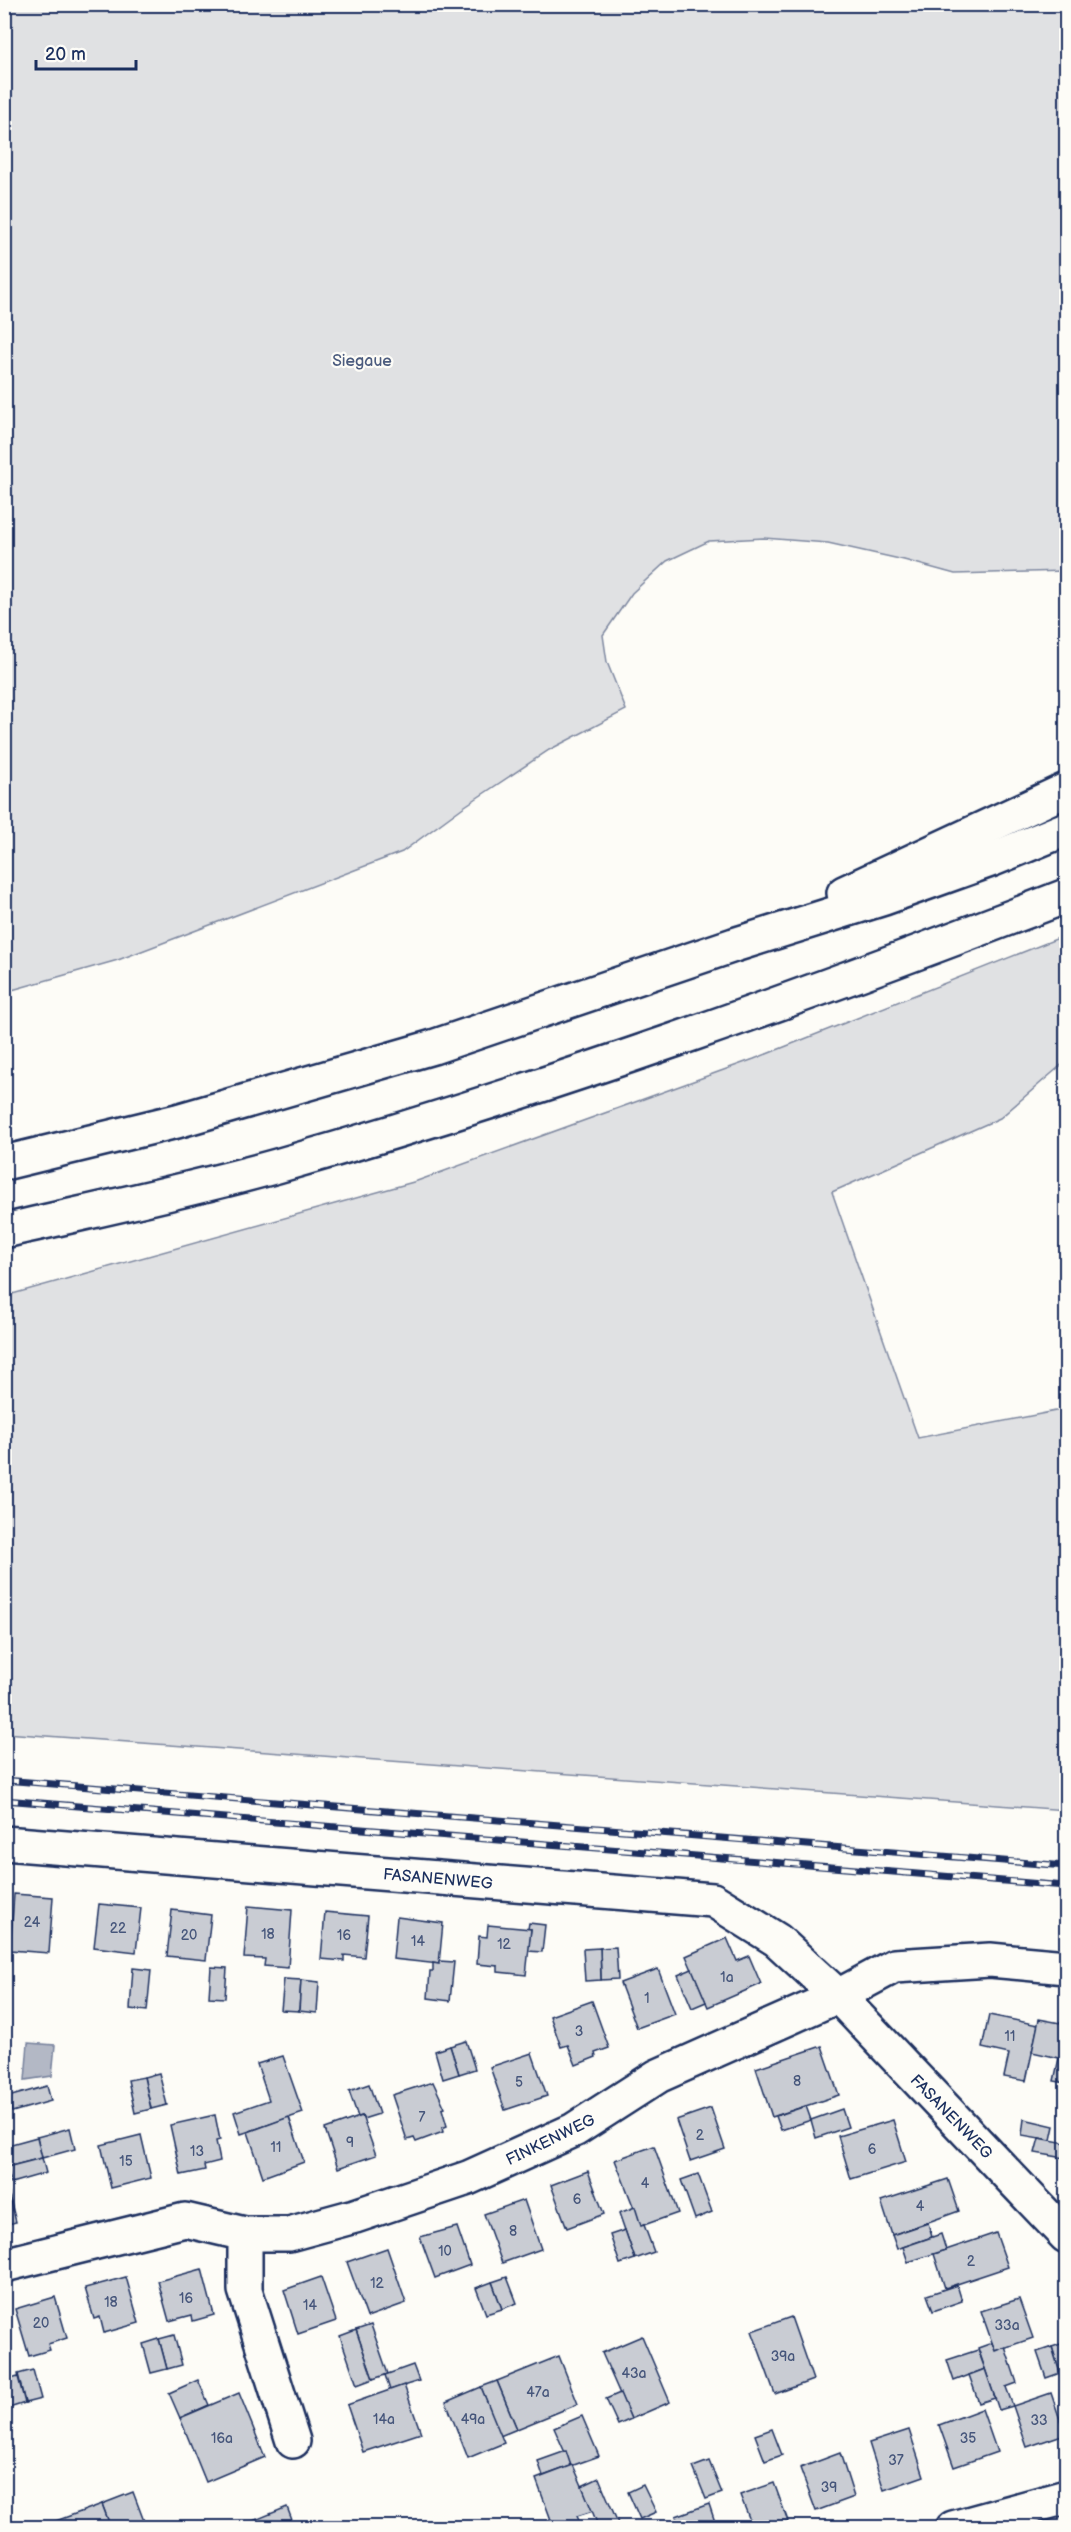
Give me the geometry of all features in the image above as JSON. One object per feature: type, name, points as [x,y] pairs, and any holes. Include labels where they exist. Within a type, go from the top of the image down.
[{"type":"main road","points":[[734,945],[1066,790]]},
{"type":"main road","points":[[4,1163],[177,1121],[433,1047],[734,945],[884,898],[993,859],[1066,829]]},
{"type":"main road","points":[[4,1231],[275,1166],[565,1078],[862,974],[1066,896]]},
{"type":"main road","name":"FASANENWEG","points":[[4,1842],[713,1900],[777,1940],[838,1996],[1066,2236]]},
{"type":"main road","points":[[838,1996],[894,1966],[990,1960],[1066,1967]]},
{"type":"main road","name":"FINKENWEG","points":[[4,2265],[185,2220],[245,2234],[289,2234],[468,2178],[574,2130],[658,2076],[838,1996]]},
{"type":"main road","points":[[245,2234],[245,2290],[293,2441]]},
{"type":"main road","points":[[953,2528],[1066,2497]]},
{"type":"green space","name":"Siegaue","points":[[5,4],[1066,5],[1066,571],[955,574],[828,543],[764,538],[709,541],[667,561],[632,593],[603,635],[607,662],[626,710],[549,750],[462,808],[402,852],[118,960],[5,992]]},
{"type":"green space","points":[[1066,935],[1066,1061],[1000,1118],[832,1192],[918,1438],[1066,1409],[1066,1810],[5,1733],[5,1296],[417,1181],[754,1059]]},
{"type":"shaded area","points":[[28,2043],[55,2045],[52,2076],[25,2080]]},
{"type":"building","points":[[14,1894],[53,1897],[49,1953],[10,1950]]},
{"type":"building","points":[[99,1904],[141,1908],[136,1952],[94,1947]]},
{"type":"building","points":[[248,1906],[292,1910],[288,1968],[264,1966],[265,1959],[244,1958]]},
{"type":"building","points":[[172,1910],[211,1915],[206,1960],[167,1956]]},
{"type":"building","points":[[325,1912],[368,1916],[364,1957],[344,1955],[344,1961],[321,1959]]},
{"type":"building","points":[[397,1917],[443,1923],[439,1964],[393,1959]]},
{"type":"building","points":[[529,1923],[545,1925],[542,1952],[528,1951],[531,1929],[528,1929]]},
{"type":"building","points":[[488,1925],[531,1929],[526,1975],[498,1972],[498,1966],[477,1964],[479,1936],[487,1937]]},
{"type":"building","points":[[727,1938],[737,1961],[749,1956],[761,1984],[708,2007],[686,1956]]},
{"type":"building","points":[[4,1946],[10,1947],[11,1951],[9,1977],[4,1977]]},
{"type":"building","points":[[616,1947],[618,1979],[601,1980],[600,1948]]},
{"type":"building","points":[[600,1948],[601,1980],[585,1981],[583,1949]]},
{"type":"building","points":[[439,1961],[454,1962],[450,2001],[428,1998],[430,1971],[433,1971],[433,1963],[439,1964]]},
{"type":"building","points":[[211,1967],[227,1968],[225,1998],[209,1997]]},
{"type":"building","points":[[133,1968],[151,1970],[147,2011],[130,2009]]},
{"type":"building","points":[[658,1969],[675,2014],[637,2028],[620,1983]]},
{"type":"building","points":[[692,1969],[706,2002],[692,2008],[678,1975]]},
{"type":"building","points":[[284,1979],[301,1980],[299,2011],[281,2010]]},
{"type":"building","points":[[301,1980],[319,1982],[317,2013],[299,2011]]},
{"type":"building","points":[[592,2001],[609,2048],[595,2053],[596,2057],[576,2065],[568,2045],[561,2047],[550,2016]]},
{"type":"building","points":[[989,2015],[1038,2025],[1026,2081],[1004,2077],[1009,2054],[982,2048]]},
{"type":"building","points":[[1039,2019],[1066,2024],[1066,2083],[1054,2081],[1059,2058],[1032,2052]]},
{"type":"building","points":[[466,2041],[475,2069],[459,2074],[450,2046]]},
{"type":"building","points":[[450,2046],[459,2074],[443,2079],[435,2051]]},
{"type":"building","points":[[822,2046],[839,2095],[772,2117],[756,2068]]},
{"type":"building","points":[[532,2053],[547,2096],[505,2110],[490,2067]]},
{"type":"building","points":[[283,2056],[303,2113],[241,2134],[234,2112],[269,2100],[257,2064]]},
{"type":"building","points":[[159,2073],[167,2105],[151,2109],[144,2077]]},
{"type":"building","points":[[144,2077],[151,2109],[135,2113],[128,2080]]},
{"type":"building","points":[[433,2082],[445,2108],[442,2109],[447,2126],[442,2128],[443,2132],[416,2142],[414,2138],[407,2140],[392,2095]]},
{"type":"building","points":[[369,2084],[379,2114],[363,2119],[362,2116],[358,2117],[349,2091]]},
{"type":"building","points":[[47,2086],[51,2101],[12,2112],[8,2097]]},
{"type":"building","points":[[806,2106],[811,2120],[781,2130],[776,2116]]},
{"type":"building","points":[[711,2108],[725,2149],[690,2161],[676,2120]]},
{"type":"building","points":[[842,2109],[848,2127],[816,2138],[811,2120]]},
{"type":"building","points":[[215,2115],[220,2140],[216,2141],[220,2161],[204,2165],[205,2170],[181,2175],[170,2125]]},
{"type":"building","points":[[362,2116],[376,2155],[338,2168],[325,2129]]},
{"type":"building","points":[[289,2117],[304,2162],[263,2177],[248,2132]]},
{"type":"building","points":[[1024,2119],[1054,2126],[1051,2140],[1022,2135]]},
{"type":"building","points":[[893,2120],[906,2162],[851,2179],[838,2136]]},
{"type":"building","points":[[70,2128],[75,2149],[42,2158],[37,2137]]},
{"type":"building","points":[[141,2135],[151,2178],[111,2188],[101,2145]]},
{"type":"building","points":[[37,2137],[42,2158],[7,2167],[4,2146]]},
{"type":"building","points":[[1039,2138],[1066,2143],[1065,2158],[1035,2153]]},
{"type":"building","points":[[654,2146],[678,2213],[641,2226],[615,2160]]},
{"type":"building","points":[[42,2158],[46,2173],[11,2183],[7,2167]]},
{"type":"building","points":[[588,2171],[604,2214],[567,2228],[551,2185]]},
{"type":"building","points":[[698,2174],[712,2212],[695,2219],[681,2180]]},
{"type":"building","points":[[948,2179],[959,2211],[892,2235],[881,2201]]},
{"type":"building","points":[[6,2183],[16,2222],[4,2225],[4,2184]]},
{"type":"building","points":[[524,2200],[541,2249],[502,2263],[484,2214]]},
{"type":"building","points":[[635,2207],[641,2226],[644,2225],[654,2252],[635,2259],[619,2213]]},
{"type":"building","points":[[928,2223],[932,2237],[897,2249],[892,2235]]},
{"type":"building","points":[[457,2227],[470,2265],[435,2278],[420,2237]]},
{"type":"building","points":[[625,2230],[635,2259],[620,2264],[610,2235]]},
{"type":"building","points":[[996,2233],[1008,2267],[945,2288],[934,2254]]},
{"type":"building","points":[[941,2234],[946,2250],[908,2262],[903,2247]]},
{"type":"building","points":[[387,2248],[406,2303],[367,2317],[347,2262]]},
{"type":"building","points":[[202,2269],[214,2315],[193,2321],[192,2315],[169,2321],[158,2281]]},
{"type":"building","points":[[126,2277],[139,2323],[104,2333],[100,2317],[94,2319],[85,2288]]},
{"type":"building","points":[[321,2277],[336,2321],[298,2334],[284,2290]]},
{"type":"building","points":[[507,2277],[517,2303],[502,2309],[492,2282]]},
{"type":"building","points":[[492,2282],[502,2309],[486,2314],[476,2288]]},
{"type":"building","points":[[957,2285],[962,2301],[933,2311],[927,2295]]},
{"type":"building","points":[[55,2297],[67,2338],[48,2344],[50,2350],[29,2356],[15,2309]]},
{"type":"building","points":[[1019,2299],[1033,2338],[995,2351],[981,2311]]},
{"type":"building","points":[[791,2317],[813,2380],[775,2394],[752,2331]]},
{"type":"building","points":[[371,2325],[388,2374],[373,2379],[356,2330]]},
{"type":"building","points":[[356,2330],[373,2379],[357,2385],[340,2336]]},
{"type":"building","points":[[174,2335],[182,2365],[167,2369],[159,2339]]},
{"type":"building","points":[[642,2336],[670,2402],[631,2419],[602,2353]]},
{"type":"building","points":[[159,2339],[167,2369],[151,2373],[143,2344]]},
{"type":"building","points":[[1066,2342],[1066,2371],[1060,2373],[1052,2347]]},
{"type":"building","points":[[992,2343],[995,2351],[1005,2347],[1017,2383],[1006,2387],[1013,2406],[999,2410],[978,2348]]},
{"type":"building","points":[[1052,2347],[1060,2373],[1046,2378],[1037,2352]]},
{"type":"building","points":[[978,2350],[985,2369],[954,2381],[947,2360]]},
{"type":"building","points":[[559,2356],[578,2404],[517,2429],[497,2381]]},
{"type":"building","points":[[413,2365],[419,2381],[390,2390],[385,2375]]},
{"type":"building","points":[[985,2369],[995,2398],[979,2403],[969,2375]]},
{"type":"building","points":[[33,2370],[41,2399],[25,2403],[18,2374]]},
{"type":"building","points":[[18,2377],[25,2403],[9,2408],[4,2381]]},
{"type":"building","points":[[198,2380],[209,2405],[180,2418],[169,2393]]},
{"type":"building","points":[[497,2381],[517,2429],[500,2436],[481,2387]]},
{"type":"building","points":[[404,2385],[421,2433],[363,2452],[347,2405]]},
{"type":"building","points":[[481,2387],[504,2443],[468,2458],[446,2402]]},
{"type":"building","points":[[239,2393],[265,2457],[206,2482],[180,2418]]},
{"type":"building","points":[[620,2393],[631,2419],[618,2425],[606,2399]]},
{"type":"building","points":[[1051,2393],[1065,2434],[1027,2447],[1013,2406]]},
{"type":"building","points":[[982,2409],[997,2452],[954,2467],[939,2425]]},
{"type":"building","points":[[582,2416],[599,2456],[571,2466],[554,2428]]},
{"type":"building","points":[[772,2429],[782,2455],[765,2461],[755,2435]]},
{"type":"building","points":[[909,2430],[924,2476],[884,2490],[869,2443]]},
{"type":"building","points":[[566,2451],[571,2466],[543,2476],[538,2461]]},
{"type":"building","points":[[840,2453],[854,2497],[816,2511],[800,2468]]},
{"type":"building","points":[[709,2461],[722,2493],[706,2499],[693,2467]]},
{"type":"building","points":[[573,2465],[593,2511],[577,2516],[580,2523],[567,2528],[554,2528],[536,2479]]},
{"type":"building","points":[[599,2478],[620,2528],[599,2528],[582,2486]]},
{"type":"building","points":[[774,2483],[788,2521],[769,2528],[753,2528],[740,2495]]},
{"type":"building","points":[[643,2485],[656,2512],[640,2519],[628,2492]]},
{"type":"building","points":[[133,2492],[144,2521],[127,2528],[111,2528],[102,2504]]},
{"type":"building","points":[[102,2504],[111,2528],[37,2528]]},
{"type":"building","points":[[709,2504],[717,2528],[680,2528],[676,2516]]},
{"type":"building","points":[[287,2507],[295,2528],[236,2528]]},
{"type":"railway","points":[[4,1780],[1066,1866]]},
{"type":"railway","points":[[4,1800],[1066,1886]]}]
